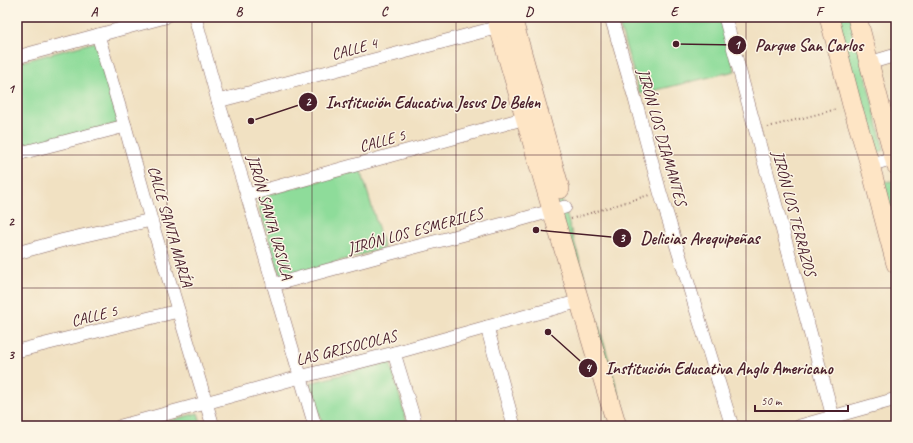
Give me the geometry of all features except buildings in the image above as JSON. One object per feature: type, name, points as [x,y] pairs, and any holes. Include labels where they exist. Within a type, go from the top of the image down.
[{"type":"street","points":[[17,57],[165,17]]},
{"type":"street","name":"JIRÓN SANTA URSULA","points":[[195,17],[218,101],[315,426]]},
{"type":"street","name":"JIRÓN LOS DIAMANTES","points":[[611,17],[660,192],[732,426]]},
{"type":"street","name":"JIRÓN LOS TERRAZOS","points":[[725,17],[832,417]]},
{"type":"street","points":[[829,17],[896,264]]},
{"type":"street","points":[[857,17],[895,160],[870,165]]},
{"type":"street","points":[[502,20],[526,118],[562,212],[580,301],[618,426]]},
{"type":"street","points":[[502,20],[631,426]]},
{"type":"street","name":"CALLE 4","points":[[218,101],[502,20]]},
{"type":"street","name":"CALLE SANTA MARÍA","points":[[98,35],[213,426]]},
{"type":"street","points":[[869,63],[896,55]]},
{"type":"street","name":"CALLE 5","points":[[247,195],[526,118]]},
{"type":"street","points":[[17,154],[126,126]]},
{"type":"street","name":"JIRÓN LOS ESMERILES","points":[[273,285],[519,220],[562,212]]},
{"type":"street","points":[[17,253],[64,240],[152,220]]},
{"type":"street","name":"LAS GRISOCOLAS","points":[[121,426],[394,353],[580,301]]},
{"type":"street","name":"CALLE 5","points":[[17,351],[178,311]]},
{"type":"street","points":[[487,327],[514,426]]},
{"type":"street","points":[[394,353],[416,426]]},
{"type":"street","points":[[800,426],[896,400]]},
{"type":"path","points":[[755,130],[852,105]]},
{"type":"path","points":[[562,212],[660,192]]},
{"type":"green space","points":[[502,17],[509,17],[628,426],[622,426]]},
{"type":"green space","points":[[617,17],[720,17],[735,71],[640,94]]},
{"type":"green space","points":[[836,17],[851,17],[884,150],[876,153],[871,152]]},
{"type":"green space","points":[[95,42],[119,123],[17,149],[17,63]]},
{"type":"green space","points":[[361,170],[384,248],[281,278],[256,198]]},
{"type":"green space","points":[[891,181],[895,183],[896,187],[896,237],[883,182]]},
{"type":"green space","points":[[390,362],[408,426],[323,426],[310,383]]},
{"type":"green space","points":[[198,413],[202,426],[149,426]]},
{"type":"place","name":"Parque San Carlos","points":[[676,44]]},
{"type":"place","name":"Institución Educativa Jesus De Belen","points":[[251,121]]},
{"type":"place","name":"Delicias Arequipeñas","points":[[536,230]]},
{"type":"place","name":"Institución Educativa Anglo Americano","points":[[548,332]]}]
